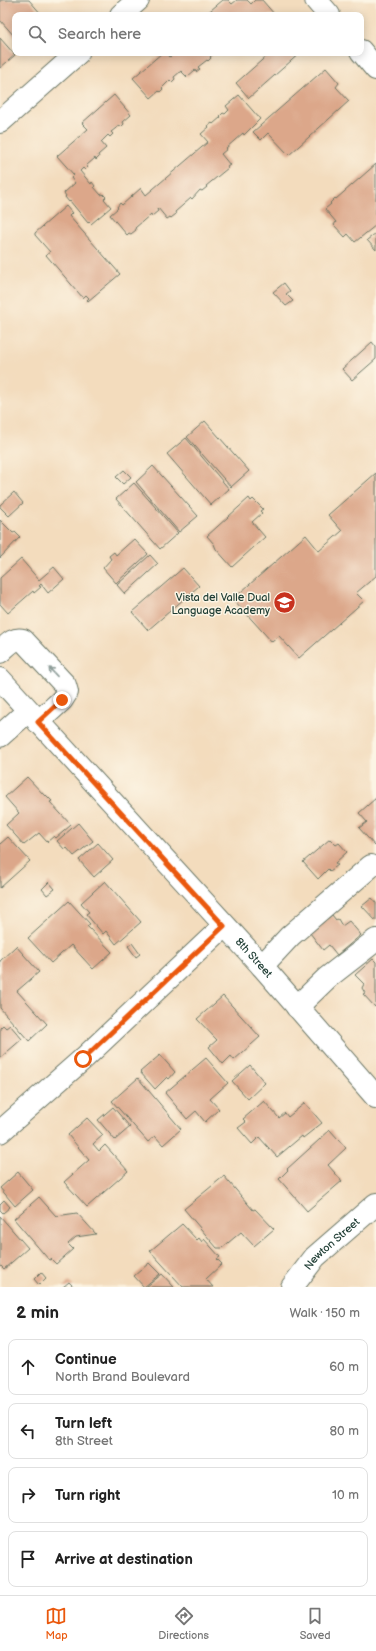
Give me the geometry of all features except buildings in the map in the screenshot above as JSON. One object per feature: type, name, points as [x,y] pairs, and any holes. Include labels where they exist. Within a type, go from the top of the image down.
[{"type":"street","points":[[124,12],[138,0]]},
{"type":"street","points":[[316,0],[326,12]]},
{"type":"street","points":[[364,55],[376,69]]},
{"type":"street","points":[[0,122],[75,56]]},
{"type":"street","points":[[0,652],[14,640],[18,638],[23,640],[65,685],[67,692],[62,700],[0,736]]},
{"type":"street","name":"8th Street","points":[[0,679],[33,717],[262,966],[376,1097]]},
{"type":"street","points":[[262,966],[290,936],[371,866]]},
{"type":"street","points":[[0,1132],[83,1059],[224,926]]},
{"type":"street","points":[[297,1007],[327,978],[376,940]]},
{"type":"street","name":"Newton Street","points":[[292,1287],[315,1257],[376,1204]]},
{"type":"place","name":"Vista del Valle Dual Language Academy","points":[[285,603]]},
{"type":"route","points":[[62,700],[38,722],[224,926],[83,1059]]}]
